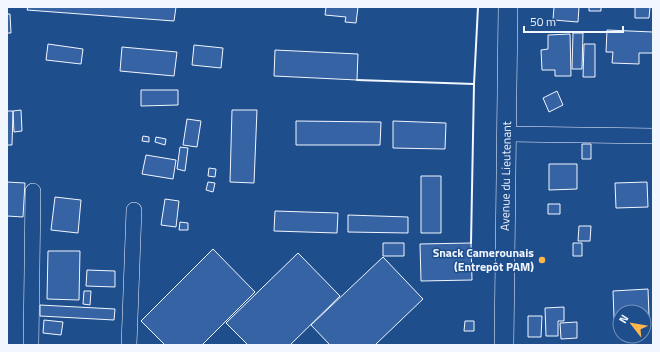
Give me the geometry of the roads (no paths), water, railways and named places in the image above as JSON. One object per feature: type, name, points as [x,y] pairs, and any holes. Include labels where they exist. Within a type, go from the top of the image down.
[{"type":"main road","name":"Avenue du Lieutenant","points":[[504,345],[508,7]]},
{"type":"street","points":[[507,134],[653,136]]},
{"type":"street","points":[[31,345],[33,191]]},
{"type":"street","points":[[129,345],[134,210]]},
{"type":"place","name":"Snack Camerounais (Entrepôt PAM)","points":[[542,260]]}]
